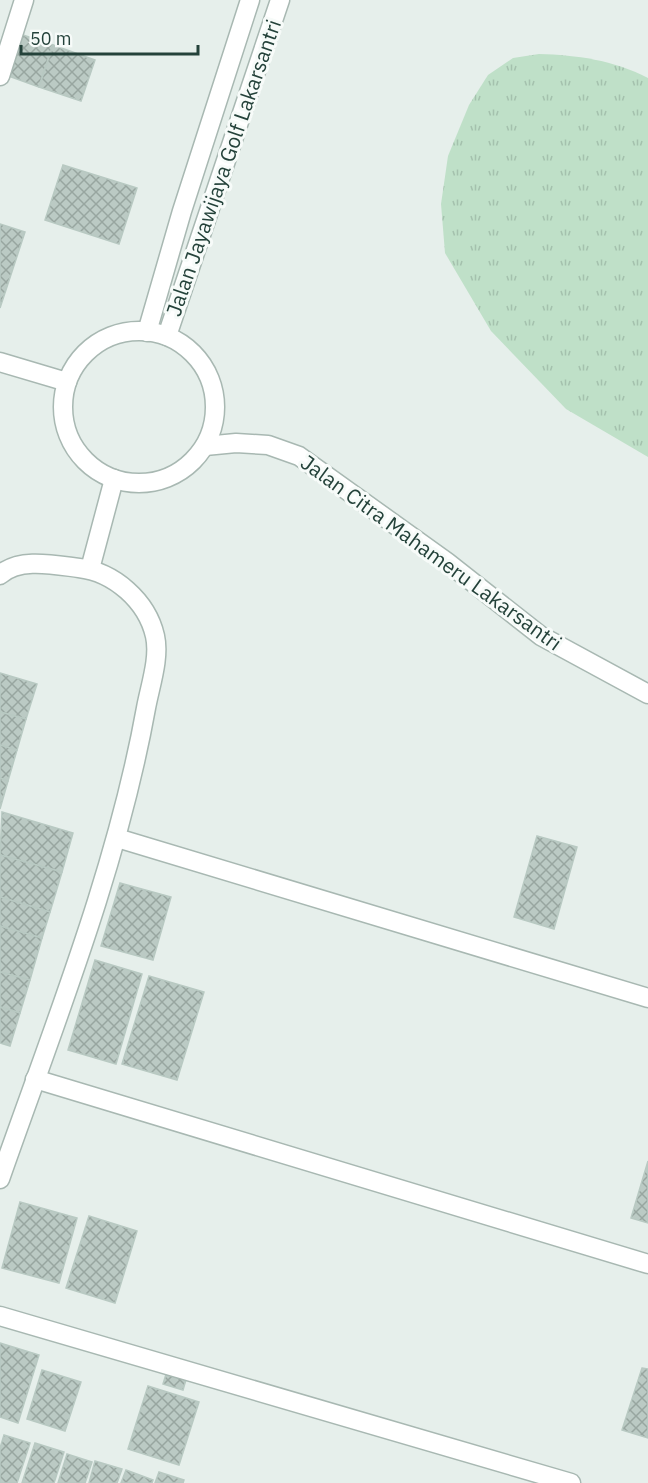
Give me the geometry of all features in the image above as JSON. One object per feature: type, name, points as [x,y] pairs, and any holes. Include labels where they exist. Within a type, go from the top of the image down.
[{"type":"street","points":[[0,76],[24,0]]},
{"type":"street","name":"Jalan Jayawijaya Golf Lakarsantri","points":[[147,332],[182,211],[250,0]]},
{"type":"street","name":"Jalan Jayawijaya Golf Lakarsantri","points":[[167,336],[280,0]]},
{"type":"street","points":[[127,332],[147,332],[167,336],[190,351],[208,373],[214,391],[213,428],[205,446],[192,462],[175,474],[145,482],[114,479],[89,464],[71,441],[64,422],[63,402],[67,382],[76,364],[90,349],[107,338],[127,332]]},
{"type":"street","points":[[0,362],[67,382]]},
{"type":"street","name":"Jalan Citra Mahameru Lakarsantri","points":[[205,446],[236,443],[268,445],[299,456],[447,562],[541,636],[648,694]]},
{"type":"street","points":[[90,569],[114,479]]},
{"type":"street","points":[[0,575],[7,568],[29,564],[90,569],[115,580],[142,606],[155,636],[156,654],[138,755],[117,838],[0,1179]]},
{"type":"street","points":[[117,838],[648,998]]},
{"type":"street","points":[[35,1078],[648,1264]]},
{"type":"street","points":[[0,1316],[571,1483]]},
{"type":"green space","points":[[539,54],[595,60],[622,67],[648,78],[648,457],[566,409],[491,331],[445,253],[441,204],[448,156],[469,105],[488,75],[513,58]]},
{"type":"building","points":[[17,33],[53,45],[39,87],[3,74]]},
{"type":"building","points":[[53,45],[95,60],[81,101],[39,87]]},
{"type":"building","points":[[63,165],[137,188],[119,244],[45,220]]},
{"type":"building","points":[[0,224],[25,232],[0,308]]},
{"type":"building","points":[[0,673],[37,684],[26,719],[0,712]]},
{"type":"building","points":[[0,712],[26,719],[17,750],[0,745]]},
{"type":"building","points":[[0,745],[17,750],[8,781],[0,778]]},
{"type":"building","points":[[0,778],[8,781],[0,809]]},
{"type":"building","points":[[2,812],[73,833],[62,872],[0,855]]},
{"type":"building","points":[[537,836],[577,847],[554,929],[514,917]]},
{"type":"building","points":[[0,855],[62,872],[50,912],[0,897]]},
{"type":"building","points":[[120,883],[171,897],[153,960],[101,946]]},
{"type":"building","points":[[0,897],[50,912],[42,938],[0,926]]},
{"type":"building","points":[[0,926],[42,938],[30,980],[0,972]]},
{"type":"building","points":[[95,960],[142,974],[116,1064],[68,1050]]},
{"type":"building","points":[[0,972],[30,980],[20,1013],[0,1007]]},
{"type":"building","points":[[149,976],[204,992],[177,1080],[122,1064]]},
{"type":"building","points":[[0,1007],[20,1013],[10,1046],[0,1043]]},
{"type":"building","points":[[648,1161],[648,1223],[631,1218]]},
{"type":"building","points":[[20,1202],[77,1218],[59,1283],[2,1268]]},
{"type":"building","points":[[89,1216],[137,1231],[115,1303],[66,1288]]},
{"type":"building","points":[[0,1343],[39,1355],[18,1423],[0,1417]]},
{"type":"building","points":[[642,1368],[648,1369],[648,1438],[622,1430]]},
{"type":"building","points":[[42,1370],[81,1382],[65,1431],[27,1419]]},
{"type":"building","points":[[167,1371],[187,1376],[183,1390],[163,1384]]},
{"type":"building","points":[[148,1386],[199,1402],[179,1465],[128,1449]]},
{"type":"building","points":[[4,1435],[30,1443],[17,1483],[0,1483],[0,1448]]},
{"type":"building","points":[[35,1443],[64,1452],[54,1483],[22,1483]]},
{"type":"building","points":[[67,1454],[92,1462],[85,1483],[58,1483]]},
{"type":"building","points":[[95,1461],[122,1469],[117,1483],[89,1483]]},
{"type":"building","points":[[126,1470],[153,1480],[152,1483],[121,1483]]},
{"type":"building","points":[[159,1472],[184,1480],[183,1483],[155,1483]]}]
